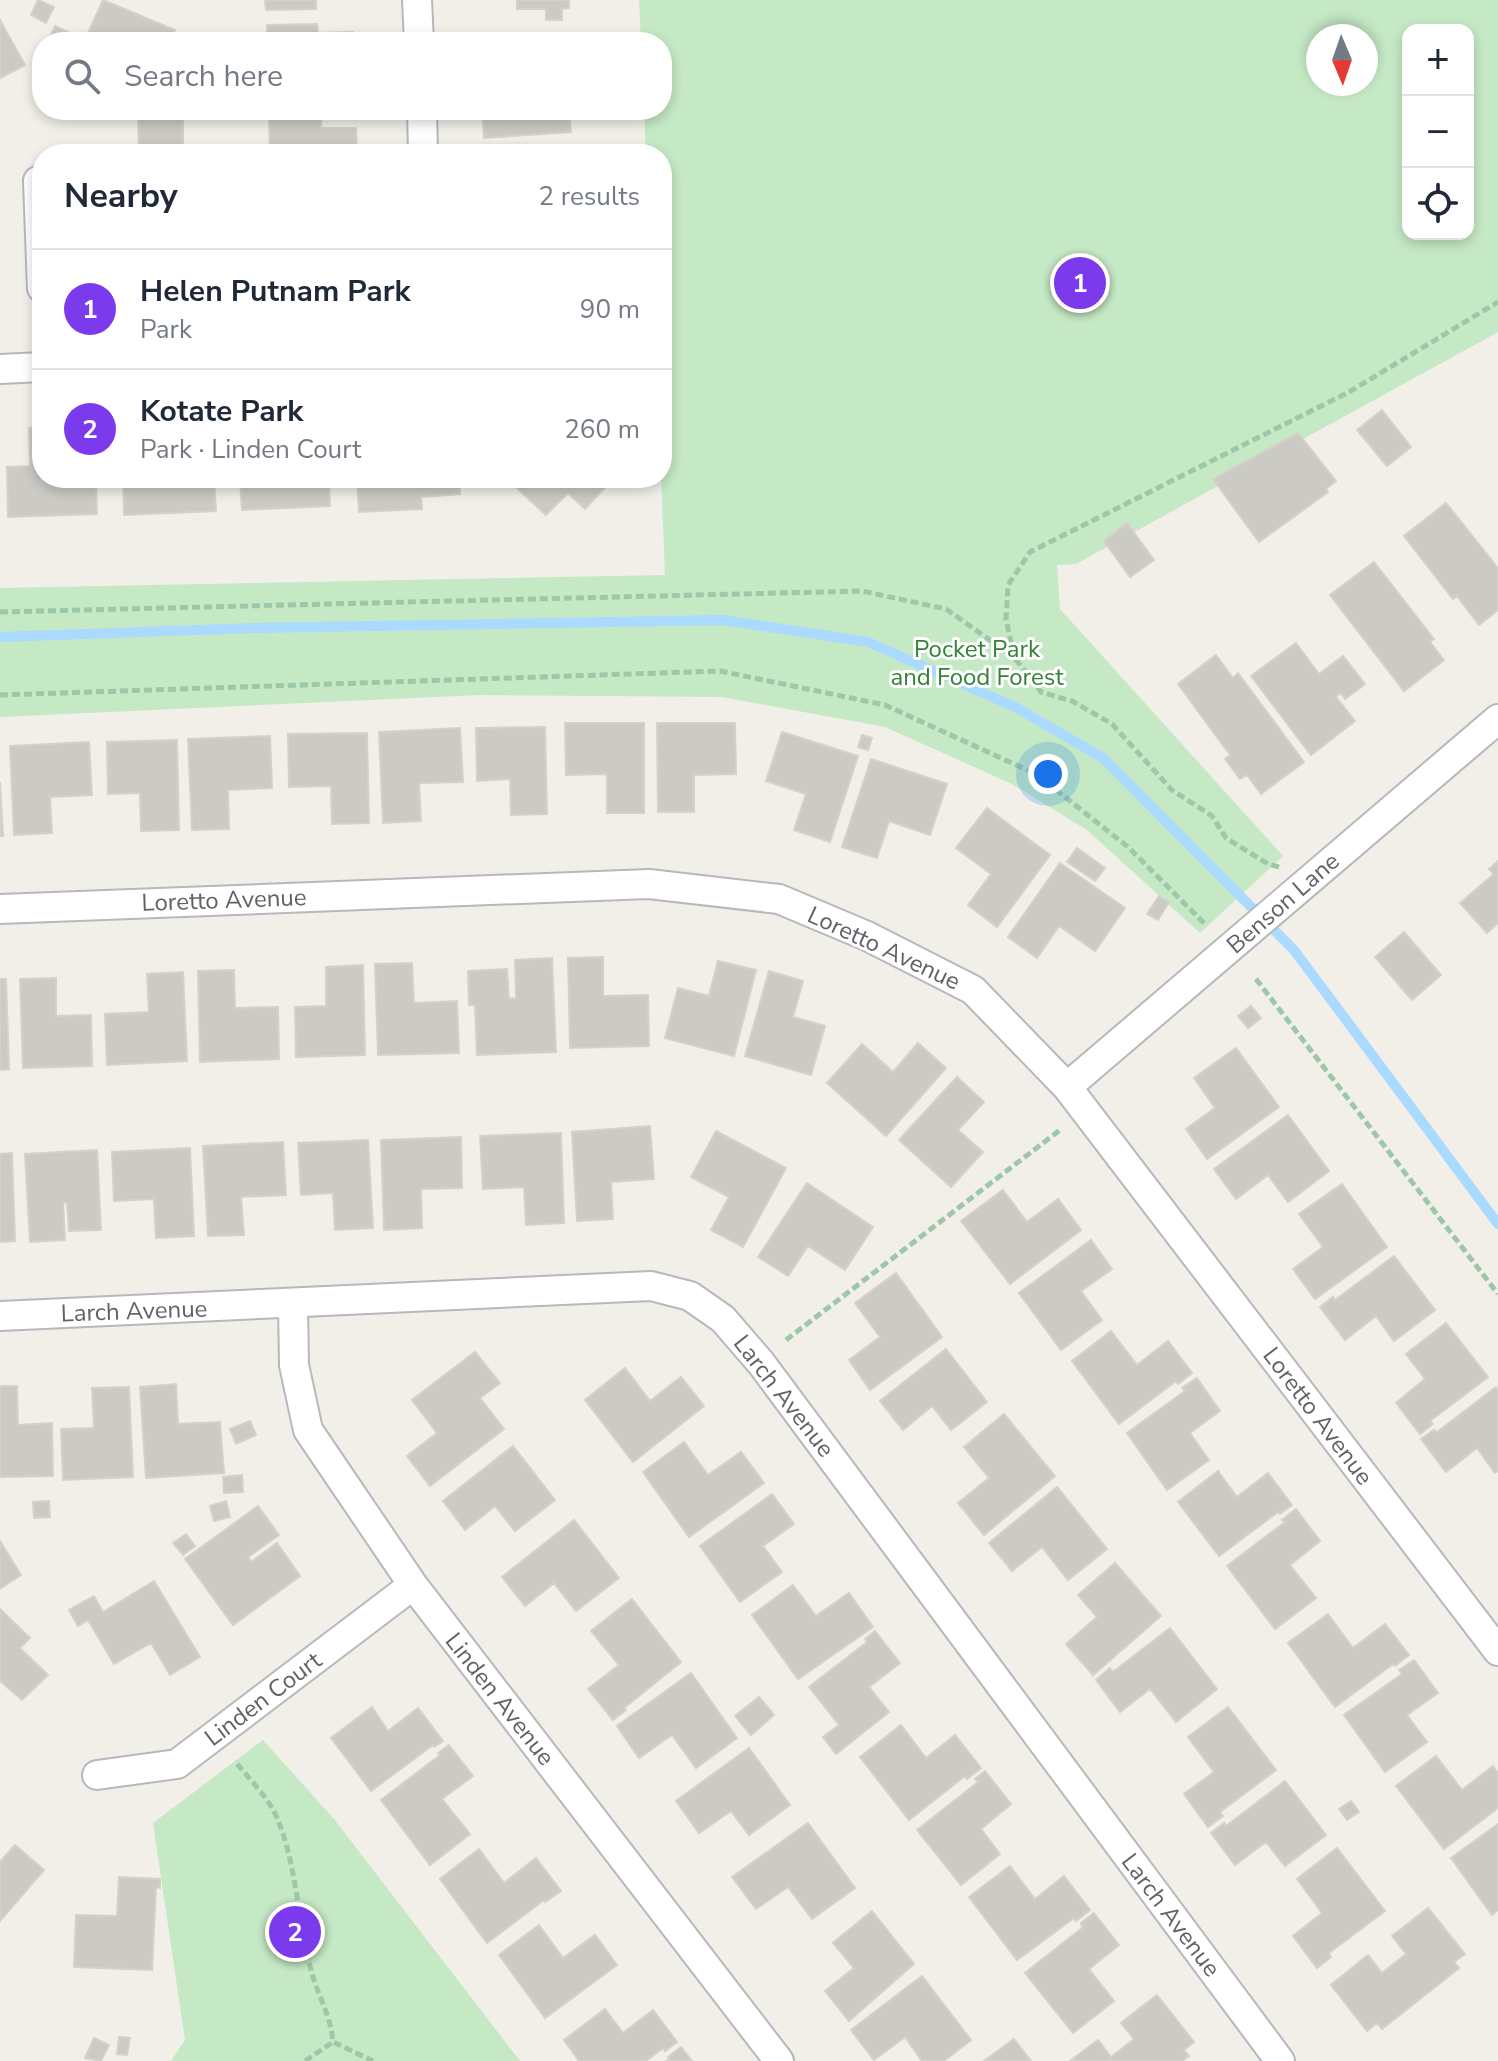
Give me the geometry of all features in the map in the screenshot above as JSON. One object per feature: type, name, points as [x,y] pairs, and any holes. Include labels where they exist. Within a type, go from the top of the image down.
[{"type":"street","points":[[417,0],[419,32]]},
{"type":"street","points":[[422,120],[423,144]]},
{"type":"street","points":[[0,369],[32,367]]},
{"type":"street","name":"Benson Lane","points":[[1067,1087],[1220,940],[1288,881],[1498,719]]},
{"type":"street","name":"Loretto Avenue","points":[[0,909],[649,884],[779,899],[867,936],[973,990],[1067,1087],[1498,1651]]},
{"type":"street","name":"Larch Avenue","points":[[0,1316],[651,1286],[690,1296],[723,1319],[771,1376],[1280,2061]]},
{"type":"street","name":"Linden Avenue","points":[[293,1304],[294,1365],[308,1430],[413,1585],[779,2061]]},
{"type":"street","name":"Linden Court","points":[[97,1775],[177,1764],[413,1585]]},
{"type":"path","points":[[1014,657],[1006,619],[1008,585],[1030,552],[1349,392],[1498,302]]},
{"type":"path","points":[[0,612],[862,591],[946,609],[1014,657],[1041,692],[1072,701],[1112,724],[1172,790],[1212,816],[1226,838],[1268,864],[1288,881]]},
{"type":"path","points":[[0,695],[720,671],[885,705],[1036,774],[1128,847],[1220,940]]},
{"type":"path","points":[[1256,979],[1498,1294]]},
{"type":"path","points":[[786,1340],[1060,1130]]},
{"type":"path","points":[[237,1764],[272,1809],[281,1831],[313,1978],[331,2021],[333,2042]]},
{"type":"path","points":[[305,2061],[333,2042]]},
{"type":"path","points":[[333,2042],[373,2061]]},
{"type":"green space","name":"Pocket Park and Food Forest","points":[[639,0],[1498,0],[1498,332],[1076,564],[1057,565],[1060,609],[1283,856],[1200,933],[1087,830],[1012,784],[885,727],[722,697],[480,695],[0,717],[0,588],[665,575],[661,488],[672,488],[672,144],[646,144],[644,120],[672,120],[672,32],[641,32]]},
{"type":"green space","points":[[263,1740],[334,1819],[520,2061],[171,2061],[185,2040],[153,1823]]},
{"type":"building","points":[[38,0],[54,7],[46,23],[31,15]]},
{"type":"building","points":[[103,0],[175,30],[174,32],[89,32]]},
{"type":"building","points":[[265,0],[316,0],[316,9],[266,10]]},
{"type":"building","points":[[517,0],[569,0],[569,8],[562,9],[562,20],[546,20],[546,9],[517,9]]},
{"type":"building","points":[[0,20],[25,65],[0,78]]},
{"type":"building","points":[[317,24],[318,32],[267,32],[267,25]]},
{"type":"building","points":[[55,26],[68,32],[52,32]]},
{"type":"building","points":[[138,120],[183,120],[183,144],[139,144]]},
{"type":"building","points":[[269,120],[321,120],[321,128],[356,128],[357,144],[270,144]]},
{"type":"building","points":[[483,120],[570,120],[571,132],[484,138]]},
{"type":"building","points":[[1382,410],[1411,447],[1387,466],[1357,430]]},
{"type":"building","points":[[29,428],[32,428],[32,488],[96,488],[97,514],[8,517],[7,467],[30,466]]},
{"type":"building","points":[[1298,433],[1336,481],[1326,489],[1328,492],[1259,542],[1213,479]]},
{"type":"building","points":[[123,488],[215,488],[216,511],[124,515]]},
{"type":"building","points":[[241,488],[329,488],[330,506],[242,510]]},
{"type":"building","points":[[358,488],[460,488],[460,494],[421,497],[422,509],[359,512]]},
{"type":"building","points":[[517,488],[604,488],[585,509],[568,493],[546,515]]},
{"type":"building","points":[[1446,503],[1498,568],[1498,610],[1479,625],[1457,596],[1453,599],[1404,536]]},
{"type":"building","points":[[1127,523],[1154,560],[1130,577],[1104,541]]},
{"type":"building","points":[[1374,562],[1434,639],[1430,642],[1444,660],[1404,691],[1330,595]]},
{"type":"building","points":[[1296,643],[1319,674],[1343,656],[1365,684],[1345,699],[1341,693],[1336,697],[1355,721],[1311,755],[1251,676]]},
{"type":"building","points":[[1216,655],[1233,678],[1238,673],[1304,762],[1261,794],[1247,775],[1240,779],[1225,759],[1230,755],[1178,684]]},
{"type":"building","points":[[565,723],[644,723],[644,813],[607,813],[607,774],[566,775]]},
{"type":"building","points":[[657,723],[735,723],[736,774],[694,775],[694,812],[658,812]]},
{"type":"building","points":[[545,727],[547,814],[511,815],[510,779],[477,781],[476,728]]},
{"type":"building","points":[[460,728],[463,782],[419,783],[421,821],[383,823],[379,732]]},
{"type":"building","points":[[782,732],[858,756],[830,842],[794,830],[806,794],[766,781]]},
{"type":"building","points":[[367,733],[369,823],[332,824],[331,786],[289,787],[288,734]]},
{"type":"building","points":[[862,735],[872,738],[868,750],[858,747]]},
{"type":"building","points":[[270,736],[272,788],[228,790],[229,829],[192,830],[188,739]]},
{"type":"building","points":[[177,740],[179,830],[141,831],[140,793],[108,794],[107,742]]},
{"type":"building","points":[[89,742],[92,795],[50,797],[52,833],[14,835],[10,746]]},
{"type":"building","points":[[871,759],[947,784],[930,835],[889,821],[877,858],[842,847]]},
{"type":"building","points":[[0,782],[3,836],[0,836]]},
{"type":"building","points":[[987,808],[1050,855],[997,927],[968,905],[991,874],[956,848]]},
{"type":"building","points":[[1077,848],[1105,868],[1095,881],[1067,862]]},
{"type":"building","points":[[1498,861],[1498,923],[1487,933],[1460,903],[1494,874],[1489,869]]},
{"type":"building","points":[[1060,863],[1125,908],[1095,951],[1059,926],[1037,958],[1008,937]]},
{"type":"building","points":[[1159,896],[1169,902],[1158,920],[1147,914]]},
{"type":"building","points":[[1404,932],[1441,975],[1412,1000],[1375,957]]},
{"type":"building","points":[[603,957],[603,996],[648,995],[649,1046],[570,1048],[568,958]]},
{"type":"building","points":[[552,958],[556,1052],[477,1055],[475,1005],[469,1005],[468,971],[507,969],[509,999],[516,998],[515,960]]},
{"type":"building","points":[[718,961],[756,970],[734,1056],[665,1038],[678,988],[709,996]]},
{"type":"building","points":[[412,963],[414,1003],[457,1001],[459,1053],[378,1055],[375,964]]},
{"type":"building","points":[[363,965],[365,1055],[296,1057],[295,1007],[326,1006],[326,967]]},
{"type":"building","points":[[234,970],[235,1008],[278,1007],[279,1059],[200,1062],[198,971]]},
{"type":"building","points":[[769,971],[803,981],[793,1017],[825,1026],[811,1075],[745,1056]]},
{"type":"building","points":[[183,972],[187,1061],[107,1065],[105,1014],[149,1012],[147,974]]},
{"type":"building","points":[[56,978],[56,1016],[91,1015],[92,1066],[23,1068],[20,979]]},
{"type":"building","points":[[0,979],[6,979],[9,1069],[0,1070]]},
{"type":"building","points":[[1251,1006],[1261,1018],[1248,1028],[1238,1016]]},
{"type":"building","points":[[918,1043],[946,1068],[886,1136],[827,1083],[862,1044],[893,1072]]},
{"type":"building","points":[[1236,1048],[1279,1107],[1207,1159],[1186,1129],[1215,1108],[1194,1078]]},
{"type":"building","points":[[957,1077],[984,1102],[958,1130],[983,1152],[951,1187],[899,1140]]},
{"type":"building","points":[[1288,1115],[1329,1171],[1288,1202],[1268,1175],[1236,1199],[1214,1169]]},
{"type":"building","points":[[650,1126],[654,1179],[611,1182],[613,1219],[577,1221],[572,1132]]},
{"type":"building","points":[[716,1131],[786,1168],[743,1247],[711,1230],[729,1197],[691,1177]]},
{"type":"building","points":[[561,1133],[564,1223],[526,1225],[524,1187],[483,1189],[480,1136]]},
{"type":"building","points":[[461,1137],[462,1188],[421,1189],[422,1228],[384,1230],[381,1140]]},
{"type":"building","points":[[368,1140],[373,1228],[335,1230],[333,1193],[301,1195],[298,1143]]},
{"type":"building","points":[[283,1142],[286,1195],[241,1197],[244,1235],[208,1236],[203,1146]]},
{"type":"building","points":[[190,1148],[194,1236],[156,1238],[154,1199],[114,1201],[112,1152]]},
{"type":"building","points":[[97,1150],[101,1230],[69,1231],[67,1202],[63,1203],[65,1240],[30,1242],[25,1154]]},
{"type":"building","points":[[12,1153],[15,1241],[0,1242],[0,1154]]},
{"type":"building","points":[[807,1183],[873,1227],[845,1270],[808,1246],[788,1276],[758,1257]]},
{"type":"building","points":[[1342,1184],[1387,1247],[1315,1299],[1293,1269],[1323,1247],[1299,1214]]},
{"type":"building","points":[[1003,1190],[1027,1222],[1058,1199],[1081,1230],[1010,1284],[961,1221]]},
{"type":"building","points":[[1091,1240],[1112,1269],[1081,1291],[1102,1320],[1061,1350],[1019,1293]]},
{"type":"building","points":[[1394,1256],[1435,1310],[1394,1341],[1376,1316],[1345,1340],[1320,1307],[1333,1297],[1335,1300]]},
{"type":"building","points":[[896,1273],[942,1337],[870,1390],[849,1360],[880,1337],[855,1303]]},
{"type":"building","points":[[1446,1323],[1488,1377],[1430,1421],[1433,1424],[1420,1434],[1396,1403],[1425,1379],[1406,1354]]},
{"type":"building","points":[[1111,1331],[1137,1365],[1168,1341],[1192,1373],[1178,1384],[1176,1381],[1119,1424],[1072,1361]]},
{"type":"building","points":[[946,1349],[987,1402],[951,1430],[932,1406],[903,1430],[880,1401]]},
{"type":"building","points":[[475,1352],[500,1383],[480,1398],[504,1429],[430,1486],[407,1456],[437,1433],[412,1400]]},
{"type":"building","points":[[625,1368],[650,1401],[681,1377],[704,1406],[633,1462],[585,1400]]},
{"type":"building","points":[[1197,1378],[1220,1411],[1190,1433],[1209,1460],[1167,1490],[1127,1433],[1185,1391],[1182,1388]]},
{"type":"building","points":[[176,1384],[178,1424],[220,1422],[224,1473],[146,1478],[140,1387]]},
{"type":"building","points":[[0,1386],[17,1386],[18,1425],[52,1423],[53,1476],[0,1477]]},
{"type":"building","points":[[129,1387],[133,1477],[63,1480],[61,1429],[94,1428],[92,1388]]},
{"type":"building","points":[[1496,1387],[1498,1471],[1495,1473],[1477,1448],[1446,1472],[1421,1439],[1434,1430],[1437,1432]]},
{"type":"building","points":[[1004,1414],[1055,1476],[984,1535],[958,1503],[989,1478],[964,1447]]},
{"type":"building","points":[[250,1421],[256,1435],[236,1444],[230,1429]]},
{"type":"building","points":[[684,1442],[708,1475],[741,1452],[764,1483],[689,1537],[643,1472]]},
{"type":"building","points":[[513,1446],[555,1500],[515,1531],[495,1506],[465,1530],[443,1501]]},
{"type":"building","points":[[1218,1471],[1237,1497],[1268,1473],[1292,1505],[1219,1556],[1178,1502]]},
{"type":"building","points":[[242,1475],[243,1492],[224,1493],[223,1477]]},
{"type":"building","points":[[1057,1487],[1107,1549],[1068,1580],[1042,1547],[1012,1571],[989,1543]]},
{"type":"building","points":[[772,1494],[794,1524],[763,1546],[782,1572],[740,1602],[700,1546]]},
{"type":"building","points":[[49,1501],[50,1517],[34,1518],[33,1502]]},
{"type":"building","points":[[226,1501],[230,1517],[214,1521],[210,1506]]},
{"type":"building","points":[[258,1506],[279,1535],[248,1557],[251,1562],[277,1543],[300,1576],[233,1625],[185,1559]]},
{"type":"building","points":[[1296,1509],[1320,1541],[1290,1565],[1316,1598],[1275,1629],[1227,1566],[1285,1522],[1282,1520]]},
{"type":"building","points":[[574,1520],[619,1578],[576,1611],[554,1583],[525,1606],[502,1577]]},
{"type":"building","points":[[186,1534],[195,1546],[183,1555],[173,1543]]},
{"type":"building","points":[[0,1541],[21,1575],[1,1588],[0,1586]]},
{"type":"building","points":[[1115,1563],[1161,1616],[1093,1675],[1066,1644],[1097,1617],[1078,1595]]},
{"type":"building","points":[[154,1581],[200,1657],[170,1675],[151,1643],[114,1664],[88,1620],[78,1626],[69,1610],[94,1596],[103,1612]]},
{"type":"building","points":[[793,1585],[816,1616],[849,1593],[873,1627],[798,1679],[752,1615]]},
{"type":"building","points":[[632,1599],[681,1662],[613,1720],[588,1689],[619,1665],[591,1631]]},
{"type":"building","points":[[0,1609],[30,1638],[20,1648],[48,1675],[22,1700],[0,1681]]},
{"type":"building","points":[[1328,1614],[1353,1648],[1385,1624],[1409,1655],[1335,1707],[1288,1643]]},
{"type":"building","points":[[1170,1628],[1217,1689],[1176,1722],[1150,1689],[1120,1712],[1096,1680],[1110,1668],[1113,1672]]},
{"type":"building","points":[[875,1631],[900,1663],[869,1687],[889,1712],[836,1754],[823,1737],[839,1725],[809,1687],[867,1642],[865,1639]]},
{"type":"building","points":[[1414,1660],[1438,1693],[1407,1715],[1427,1742],[1385,1772],[1344,1715],[1402,1674],[1399,1670]]},
{"type":"building","points":[[691,1673],[737,1738],[696,1768],[672,1735],[639,1758],[617,1726]]},
{"type":"building","points":[[759,1697],[774,1715],[751,1735],[735,1716]]},
{"type":"building","points":[[372,1707],[388,1731],[418,1708],[443,1741],[433,1745],[371,1791],[331,1738]]},
{"type":"building","points":[[1228,1707],[1276,1770],[1220,1812],[1223,1816],[1208,1827],[1184,1794],[1214,1772],[1188,1737]]},
{"type":"building","points":[[901,1725],[926,1758],[955,1735],[981,1768],[967,1779],[965,1776],[909,1820],[860,1757]]},
{"type":"building","points":[[449,1745],[473,1776],[442,1799],[470,1834],[430,1865],[381,1800]]},
{"type":"building","points":[[749,1748],[790,1805],[749,1835],[731,1811],[699,1833],[676,1801]]},
{"type":"building","points":[[1436,1756],[1462,1790],[1493,1766],[1498,1773],[1498,1808],[1444,1849],[1396,1786]]},
{"type":"building","points":[[985,1771],[1011,1804],[981,1829],[1000,1854],[961,1885],[917,1830],[978,1782],[975,1779]]},
{"type":"building","points":[[1285,1781],[1326,1835],[1285,1866],[1266,1842],[1235,1865],[1211,1833],[1224,1823],[1226,1826]]},
{"type":"building","points":[[1351,1801],[1359,1812],[1347,1820],[1339,1809]]},
{"type":"building","points":[[808,1823],[855,1888],[812,1919],[788,1887],[756,1909],[732,1877]]},
{"type":"building","points":[[1498,1824],[1498,1910],[1492,1915],[1451,1858]]},
{"type":"building","points":[[15,1845],[44,1870],[0,1921],[0,1862]]},
{"type":"building","points":[[1337,1848],[1385,1911],[1329,1953],[1331,1957],[1317,1968],[1293,1936],[1322,1913],[1297,1879]]},
{"type":"building","points":[[479,1849],[504,1883],[536,1858],[561,1891],[544,1900],[487,1943],[440,1879]]},
{"type":"building","points":[[1010,1866],[1035,1899],[1064,1876],[1090,1910],[1076,1921],[1074,1918],[1017,1960],[969,1897]]},
{"type":"building","points":[[119,1877],[160,1879],[160,1888],[156,1887],[152,1970],[74,1967],[76,1915],[117,1916]]},
{"type":"building","points":[[1428,1908],[1465,1954],[1454,1962],[1459,1968],[1382,2029],[1377,2023],[1367,2031],[1331,1985],[1368,1955],[1382,1973],[1406,1954],[1392,1936]]},
{"type":"building","points":[[872,1911],[914,1964],[849,2021],[825,1991],[854,1968],[833,1943]]},
{"type":"building","points":[[1094,1913],[1119,1945],[1089,1969],[1114,2001],[1073,2033],[1025,1973],[1082,1928],[1081,1923]]},
{"type":"building","points":[[539,1925],[563,1958],[595,1935],[617,1965],[545,2018],[499,1955]]},
{"type":"building","points":[[922,1976],[971,2040],[944,2061],[922,2061],[905,2037],[874,2060],[851,2030]]},
{"type":"building","points":[[1157,1995],[1194,2042],[1184,2050],[1189,2056],[1182,2061],[1070,2061],[1098,2040],[1111,2057],[1134,2039],[1121,2023]]},
{"type":"building","points":[[605,2009],[623,2033],[653,2010],[677,2042],[646,2061],[579,2061],[564,2040]]},
{"type":"building","points":[[119,2037],[130,2038],[127,2055],[117,2054]]},
{"type":"building","points":[[94,2038],[109,2045],[101,2061],[85,2058]]},
{"type":"building","points":[[1014,2039],[1031,2061],[984,2061]]},
{"type":"building","points":[[681,2047],[692,2061],[666,2061],[668,2057]]},
{"type":"waterway","points":[[0,637],[254,628],[723,620],[868,642],[1017,708],[1103,758],[1294,950],[1498,1224]]},
{"type":"place","name":"Helen Putnam Park","points":[[1080,283]]},
{"type":"place","name":"Kotate Park","points":[[295,1932]]}]
